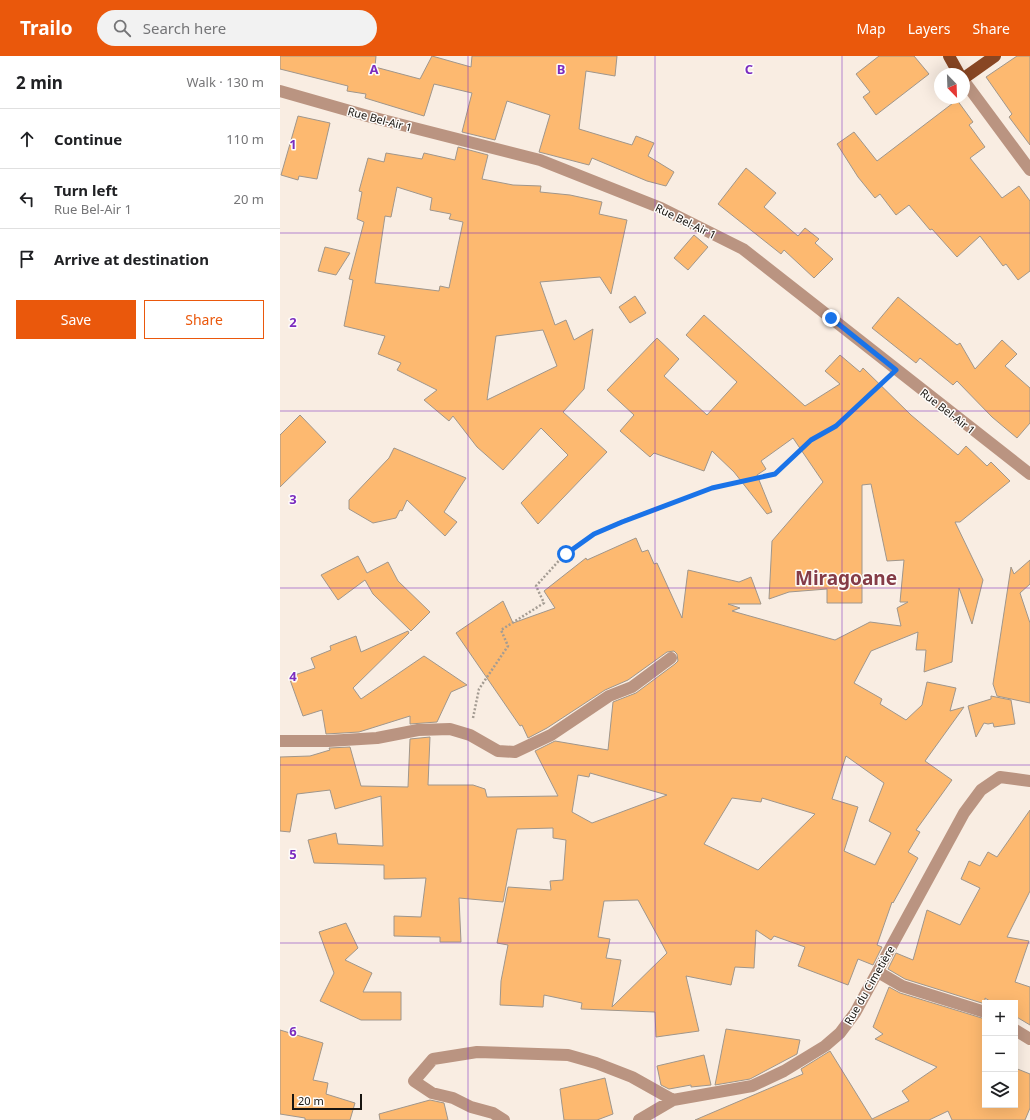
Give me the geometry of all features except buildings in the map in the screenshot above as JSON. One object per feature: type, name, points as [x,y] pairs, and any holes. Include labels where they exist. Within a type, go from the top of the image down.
[{"type":"main road","points":[[949,56],[956,68]]},
{"type":"main road","points":[[970,74],[995,56]]},
{"type":"street","points":[[970,89],[1030,170]]},
{"type":"street","name":"Rue Bel-Air 1","points":[[280,91],[371,117],[540,160],[662,208],[743,249],[1030,474]]},
{"type":"street","points":[[280,741],[328,741],[377,738],[426,730],[450,729],[470,735],[498,751],[515,752],[551,735],[608,696],[632,687],[671,658]]},
{"type":"street","name":"Rue du Cimetière","points":[[639,1120],[673,1100],[752,1086],[804,1060],[825,1046],[840,1033],[855,1013],[964,813],[981,790],[1000,777],[1030,781]]},
{"type":"street","points":[[878,972],[902,986],[982,1011]]},
{"type":"street","points":[[1018,1032],[1030,1039]]},
{"type":"street","points":[[504,1120],[493,1113],[471,1107],[453,1098],[432,1093],[414,1081],[433,1059],[477,1052],[568,1055],[596,1063],[632,1077],[673,1100]]},
{"type":"path","points":[[470,735],[479,689],[508,646],[501,630],[544,603],[536,586],[566,554],[594,534],[622,522],[712,488],[775,474],[811,440],[836,426],[896,370]]},
{"type":"district","name":"Miragoane","points":[[846,578]]},
{"type":"route","points":[[566,554],[594,534],[622,522],[712,488],[775,474],[811,440],[836,426],[896,370],[831,318]]}]
